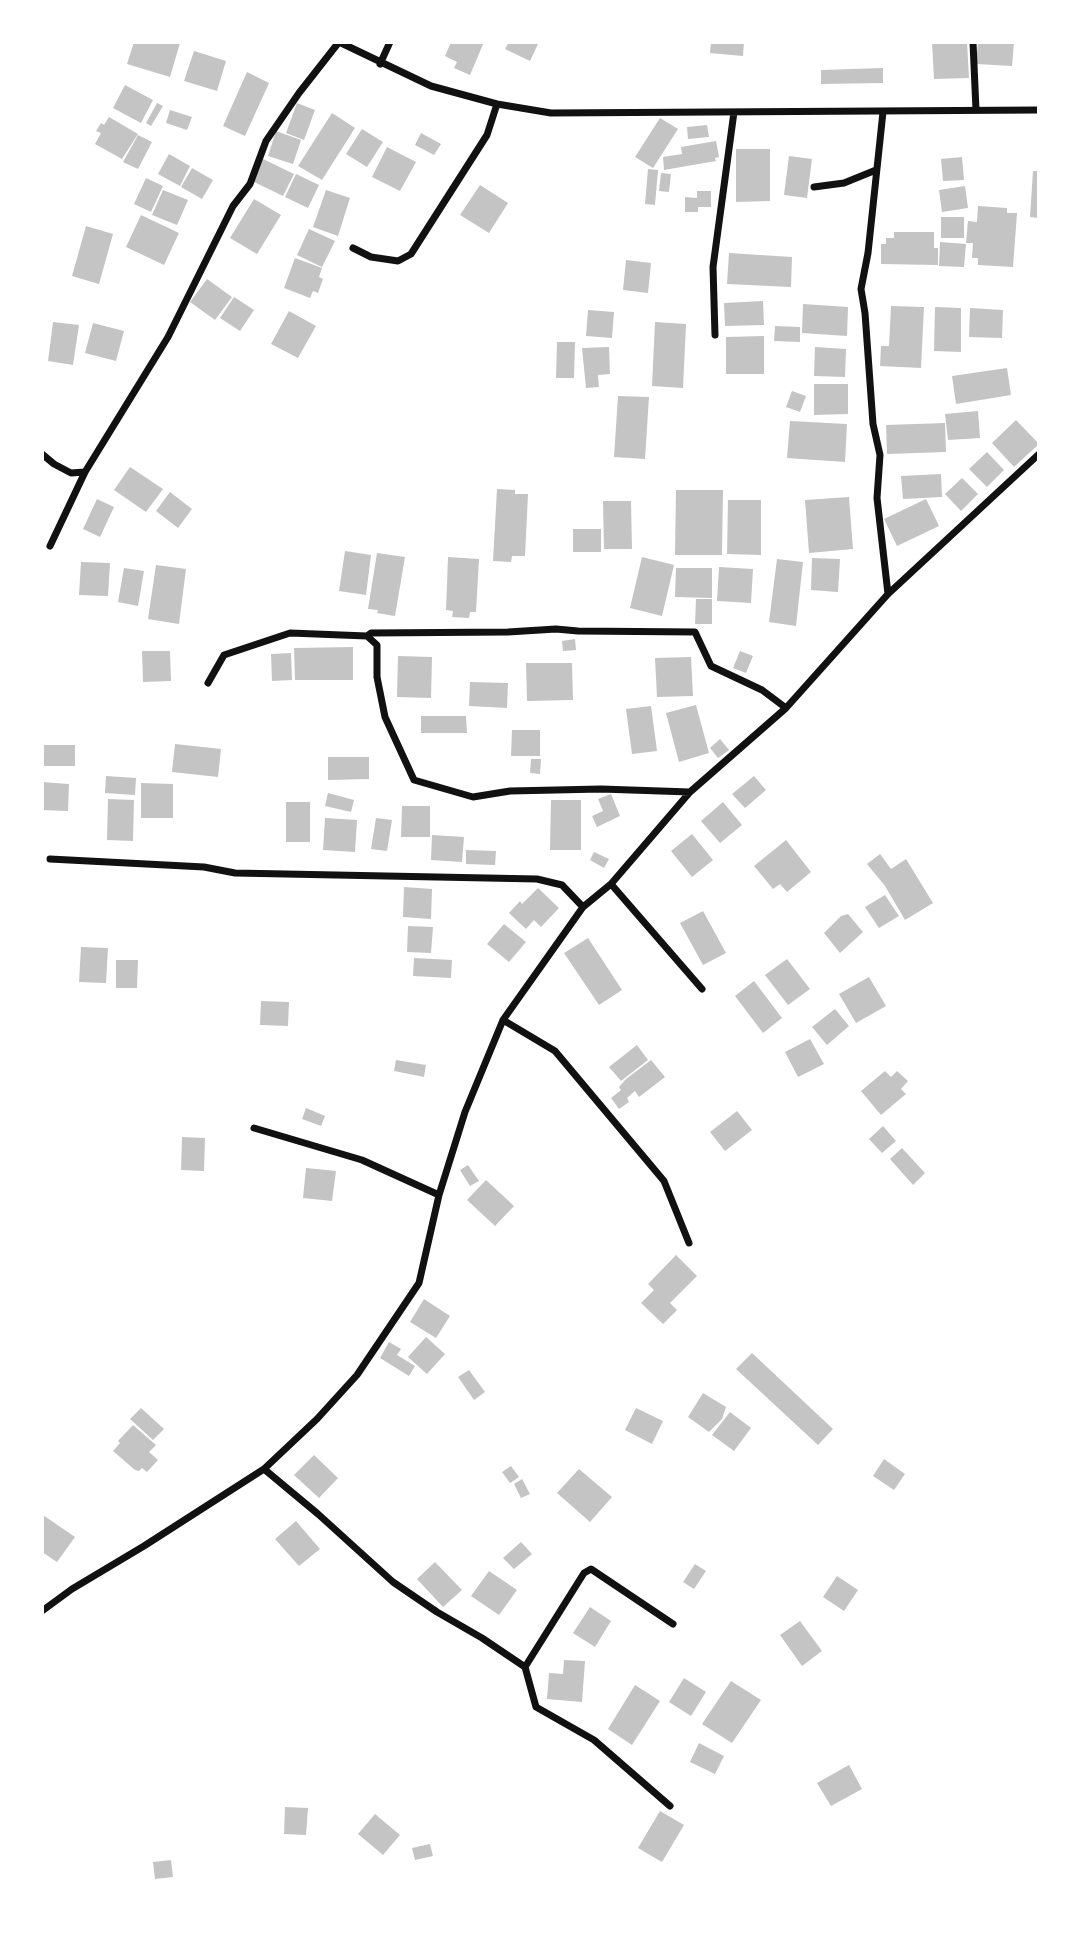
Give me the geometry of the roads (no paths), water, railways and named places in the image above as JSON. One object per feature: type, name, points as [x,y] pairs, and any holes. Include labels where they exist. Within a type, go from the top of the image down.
[{"type":"street","points":[[50,546],[85,472],[168,337],[233,206],[250,184],[266,141],[339,42],[380,64],[431,86],[497,104],[551,113],[1039,110]]},
{"type":"street","points":[[380,64],[390,42]]},
{"type":"street","points":[[973,42],[976,110]]},
{"type":"street","points":[[353,248],[371,257],[398,261],[411,254],[487,135],[497,104]]},
{"type":"street","points":[[715,335],[713,267],[734,112]]},
{"type":"street","points":[[883,112],[868,253],[860,289],[865,313],[873,425],[880,454],[877,498],[888,594]]},
{"type":"street","points":[[814,187],[844,183],[876,170]]},
{"type":"street","points":[[42,454],[71,473],[85,472]]},
{"type":"street","points":[[42,1611],[72,1589],[264,1469],[317,1419],[358,1375],[419,1283],[439,1195],[465,1112],[503,1020],[583,907],[611,884],[690,792],[786,708],[888,594],[1039,454]]},
{"type":"street","points":[[208,683],[225,655],[290,633],[367,636],[371,633],[556,629],[695,632],[711,666],[762,690],[786,708]]},
{"type":"street","points":[[367,636],[377,645],[377,677],[385,717],[414,780],[473,797],[510,791],[601,789],[690,792]]},
{"type":"street","points":[[50,859],[204,867],[235,873],[537,879],[562,885],[583,907]]},
{"type":"street","points":[[611,884],[702,989]]},
{"type":"street","points":[[503,1020],[555,1051],[664,1181],[689,1243]]},
{"type":"street","points":[[254,1128],[362,1160],[439,1195]]},
{"type":"street","points":[[264,1469],[393,1581],[525,1667],[536,1707],[594,1740],[670,1805]]},
{"type":"street","points":[[525,1667],[584,1573],[591,1569],[673,1625]]}]
